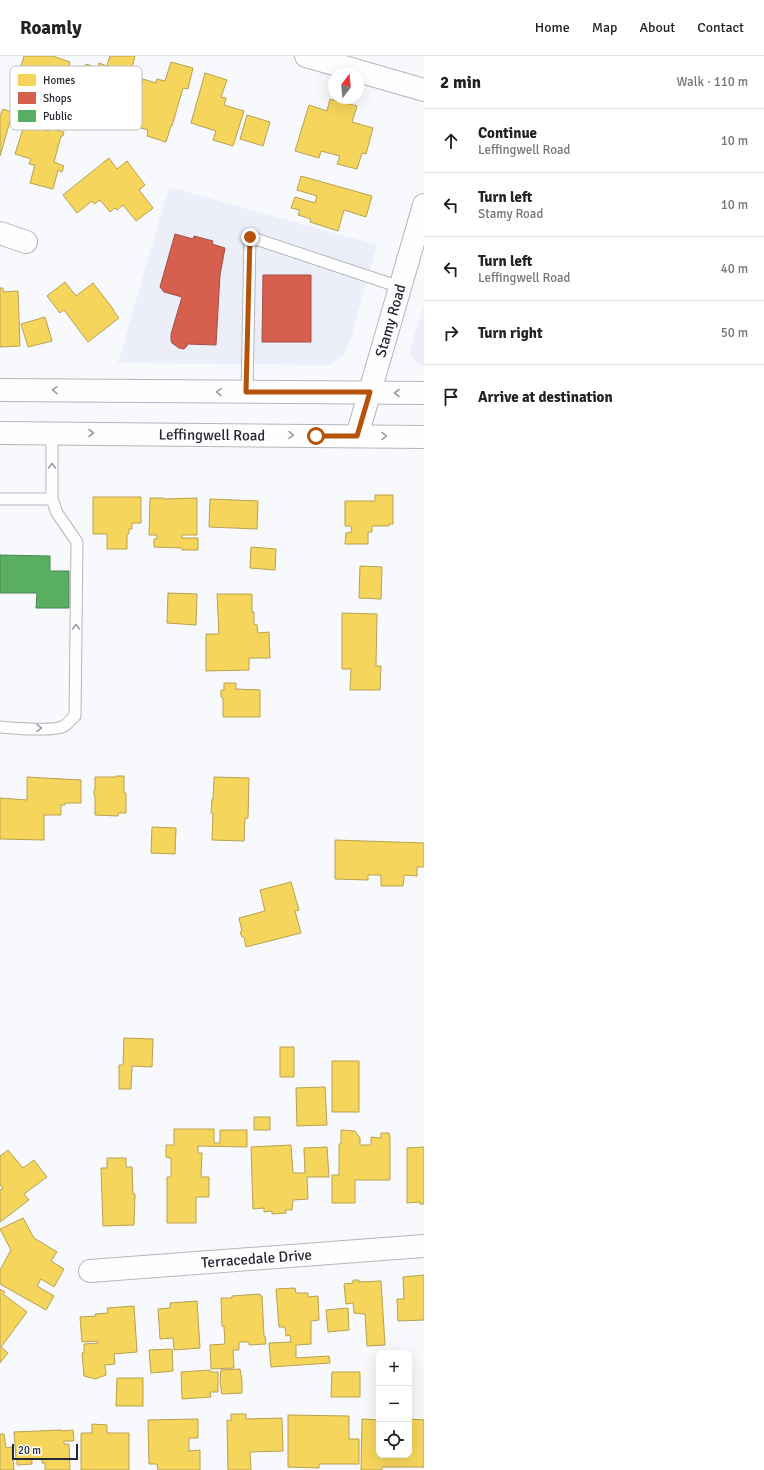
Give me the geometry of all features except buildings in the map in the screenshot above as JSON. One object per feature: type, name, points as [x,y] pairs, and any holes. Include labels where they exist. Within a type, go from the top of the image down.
[{"type":"main road","points":[[306,56],[424,90]]},
{"type":"main road","name":"Stamy Road","points":[[357,436],[424,205]]},
{"type":"main road","points":[[0,233],[26,242]]},
{"type":"main road","points":[[0,390],[424,393]]},
{"type":"main road","name":"Leffingwell Road","points":[[0,433],[424,437]]},
{"type":"main road","name":"Terracedale Drive","points":[[90,1271],[424,1246]]},
{"type":"lane","points":[[246,392],[250,237],[400,287]]},
{"type":"lane","points":[[0,727],[54,729],[64,726],[70,719],[76,716],[76,542],[57,513],[52,499],[52,433]]},
{"type":"lane","points":[[0,499],[52,499]]},
{"type":"shaded area","points":[[169,187],[377,245],[350,341],[344,355],[329,365],[118,363]]},
{"type":"shaded area","points":[[424,303],[424,366],[420,366],[409,354]]},
{"type":"route","points":[[250,237],[246,392],[370,392],[357,436],[316,436]]}]
